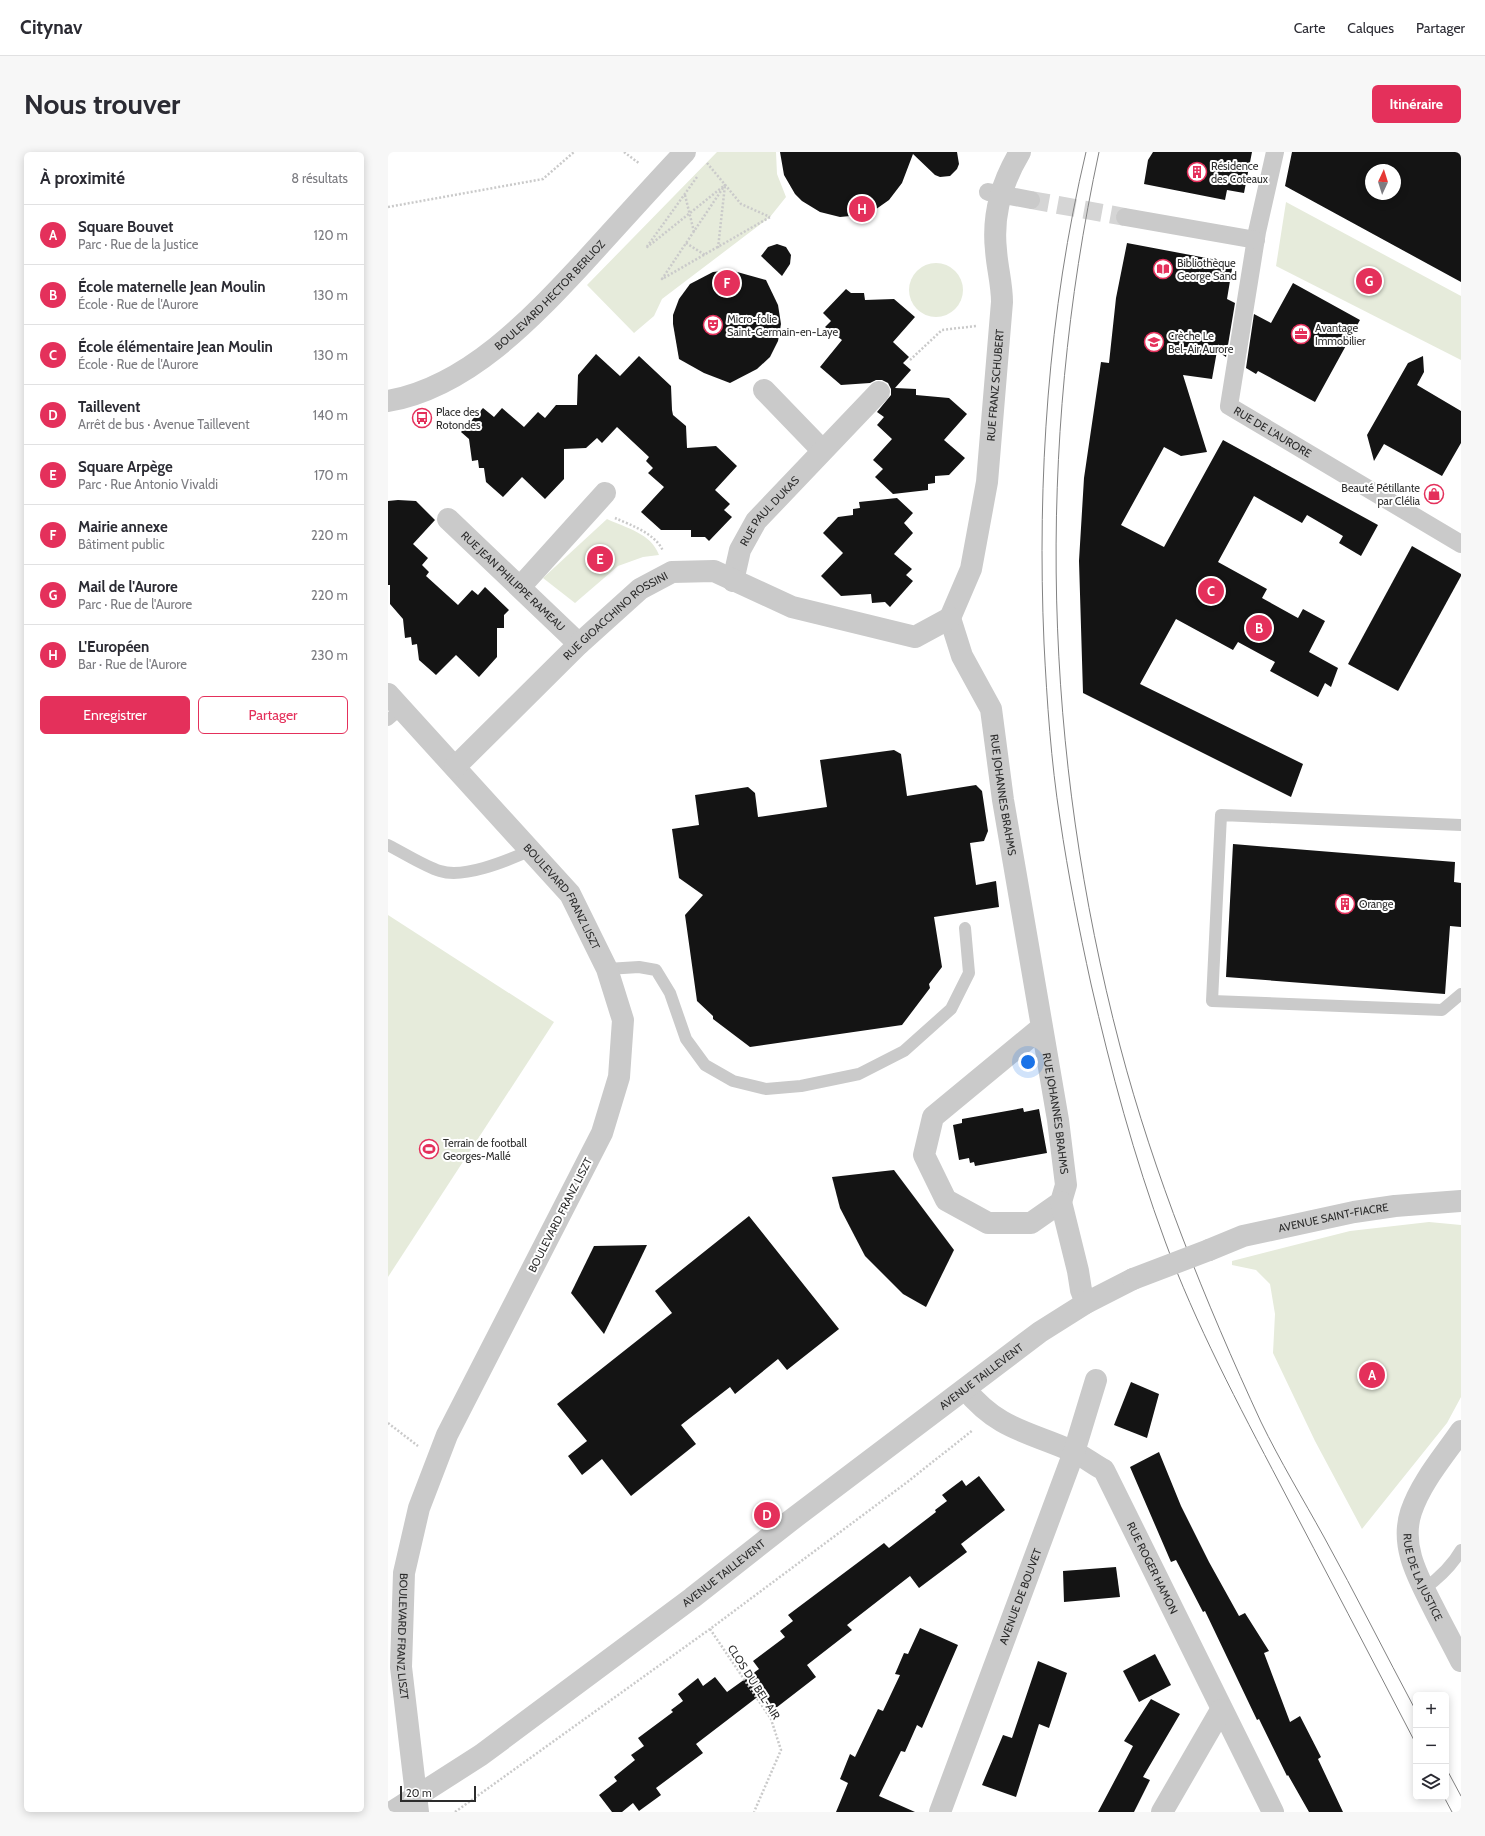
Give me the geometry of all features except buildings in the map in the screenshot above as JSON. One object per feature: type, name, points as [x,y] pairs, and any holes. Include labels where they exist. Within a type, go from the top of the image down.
[{"type":"street","name":"BOULEVARD HECTOR BERLIOZ","points":[[390,396],[435,386],[460,373],[492,350],[550,298],[685,152]]},
{"type":"street","name":"RUE FRANZ SCHUBERT","points":[[950,618],[971,569],[987,482],[1001,323],[1002,285],[995,235],[996,218],[994,193],[1009,172],[1020,152]]},
{"type":"street","name":"RUE DE L'AURORE","points":[[1275,152],[1256,240],[1229,406],[1461,544]]},
{"type":"street","points":[[994,193],[1031,200]]},
{"type":"street","points":[[1125,217],[1256,240]]},
{"type":"street","points":[[764,390],[822,450]]},
{"type":"street","name":"RUE PAUL DUKAS","points":[[733,580],[740,550],[756,521],[822,450],[879,392]]},
{"type":"street","points":[[521,586],[605,493]]},
{"type":"street","name":"RUE JEAN PHILIPPE RAMEAU","points":[[448,518],[521,586],[579,644]]},
{"type":"street","name":"RUE GIOACCHINO ROSSINI","points":[[455,767],[579,644],[640,589],[672,572],[714,572],[792,607],[915,636],[950,618]]},
{"type":"street","name":"RUE JOHANNES BRAHMS","points":[[950,618],[962,656],[991,709],[1003,800],[1058,1120],[1066,1185],[1061,1202]]},
{"type":"street","name":"BOULEVARD FRANZ LISZT","points":[[393,707],[455,767],[532,850],[570,894],[607,969],[623,1020],[619,1077],[602,1133],[447,1435],[419,1508],[404,1573],[401,1667],[417,1804]]},
{"type":"street","points":[[1042,1027],[933,1117],[924,1155],[946,1200],[988,1223],[1031,1223],[1061,1202],[1078,1270],[1081,1290],[1086,1303]]},
{"type":"street","name":"AVENUE SAINT-FIACRE","points":[[1133,1279],[1243,1236],[1354,1212],[1395,1206],[1461,1201]]},
{"type":"street","name":"AVENUE TAILLEVENT","points":[[392,1812],[417,1804],[692,1598],[790,1521],[1040,1332],[1086,1303],[1133,1279]]},
{"type":"street","name":"AVENUE DE BOUVET","points":[[940,1812],[1074,1452],[1096,1380]]},
{"type":"street","name":"RUE ROGER HAMON","points":[[965,1389],[990,1414],[1010,1427],[1074,1452],[1104,1470],[1221,1710],[1273,1812]]},
{"type":"street","name":"RUE DE LA JUSTICE","points":[[1461,1431],[1420,1492],[1411,1512],[1407,1530],[1408,1545],[1414,1569],[1461,1661]]},
{"type":"street","points":[[1162,1812],[1221,1710]]},
{"type":"lane","points":[[1461,825],[1221,815],[1212,1001],[1442,1010],[1461,994]]},
{"type":"lane","points":[[388,845],[441,871],[456,872],[464,872],[487,866],[532,850]]},
{"type":"lane","points":[[607,969],[639,967],[656,970],[670,993],[686,1039],[705,1065],[733,1081],[766,1089],[801,1086],[859,1074],[904,1051],[951,1009],[969,973],[965,928]]},
{"type":"lane","points":[[1424,1589],[1440,1577],[1456,1559],[1461,1550]]},
{"type":"path","points":[[388,207],[543,179],[574,152]]},
{"type":"path","points":[[702,169],[707,163],[741,204],[770,217],[662,279],[725,185]]},
{"type":"path","points":[[698,176],[646,248],[725,185]]},
{"type":"path","points":[[718,248],[725,185]]},
{"type":"path","points":[[685,194],[694,232]]},
{"type":"path","points":[[686,243],[705,255]]},
{"type":"path","points":[[910,360],[942,330],[1001,323]]},
{"type":"path","points":[[605,493],[613,517],[642,532],[660,545],[672,572]]},
{"type":"path","points":[[388,1423],[437,1460]]},
{"type":"path","points":[[455,1812],[710,1629],[906,1483],[975,1428]]},
{"type":"path","name":"CLOS DU BEL-AIR","points":[[710,1629],[771,1719],[781,1750],[754,1812]]},
{"type":"green space","points":[[717,152],[776,152],[777,174],[786,197],[770,217],[662,299],[654,316],[634,333],[587,285]]},
{"type":"green space","points":[[1286,202],[1461,296],[1461,360],[1276,266]]},
{"type":"green space","points":[[931,263],[941,263],[951,267],[959,275],[963,285],[963,295],[959,305],[951,313],[941,317],[931,317],[921,313],[913,305],[909,295],[909,285],[913,275],[921,267]]},
{"type":"green space","points":[[607,519],[644,536],[650,541],[659,555],[643,557],[618,566],[575,603],[543,578]]},
{"type":"green space","name":"Terrain de football Georges-Mallé","points":[[388,915],[554,1022],[388,1277]]},
{"type":"green space","points":[[1429,1222],[1461,1225],[1461,1397],[1447,1423],[1362,1529],[1315,1441],[1273,1353],[1275,1314],[1270,1284],[1256,1270],[1232,1265],[1232,1261],[1350,1231]]},
{"type":"tunnel","points":[[1031,200],[1125,217]]},
{"type":"tram line","points":[[1086,152],[1062,273],[1054,334],[1048,396],[1042,520],[1044,643],[1052,753],[1063,840],[1082,943],[1124,1114],[1143,1178],[1177,1272],[1204,1333],[1234,1394],[1413,1738]]},
{"type":"tram line","points":[[1099,152],[1078,264],[1064,376],[1057,488],[1057,600],[1063,712],[1075,824],[1094,935],[1120,1046],[1148,1142],[1182,1237],[1220,1330],[1268,1437],[1336,1559],[1413,1705]]},
{"type":"tram line","points":[[1449,1774],[1461,1796]]},
{"type":"tram line","points":[[1446,1800],[1452,1812]]},
{"type":"place","name":"Résidence des Coteaux","points":[[1197,172]]},
{"type":"place","name":"L'Européen","points":[[862,209]]},
{"type":"place","name":"Bibliothèque George Sand","points":[[1163,269]]},
{"type":"place","name":"Mail de l'Aurore","points":[[1369,281]]},
{"type":"place","name":"Mairie annexe","points":[[727,283]]},
{"type":"place","name":"Micro-folie Saint-Germain-en-Laye","points":[[713,325]]},
{"type":"place","name":"Avantage Immobilier","points":[[1301,334]]},
{"type":"place","name":"Crèche Le Bel-Air Aurore","points":[[1154,342]]},
{"type":"place","name":"Place des Rotondes","points":[[422,418]]},
{"type":"place","name":"Beauté Pétillante par Clélia","points":[[1434,494]]},
{"type":"place","name":"Square Arpège","points":[[600,559]]},
{"type":"place","name":"École élémentaire Jean Moulin","points":[[1211,591]]},
{"type":"place","name":"École maternelle Jean Moulin","points":[[1259,628]]},
{"type":"place","name":"Orange","points":[[1345,904]]},
{"type":"place","name":"Terrain de football Georges-Mallé","points":[[429,1149]]},
{"type":"place","name":"Square Bouvet","points":[[1372,1375]]},
{"type":"place","name":"Taillevent","points":[[767,1515]]}]
